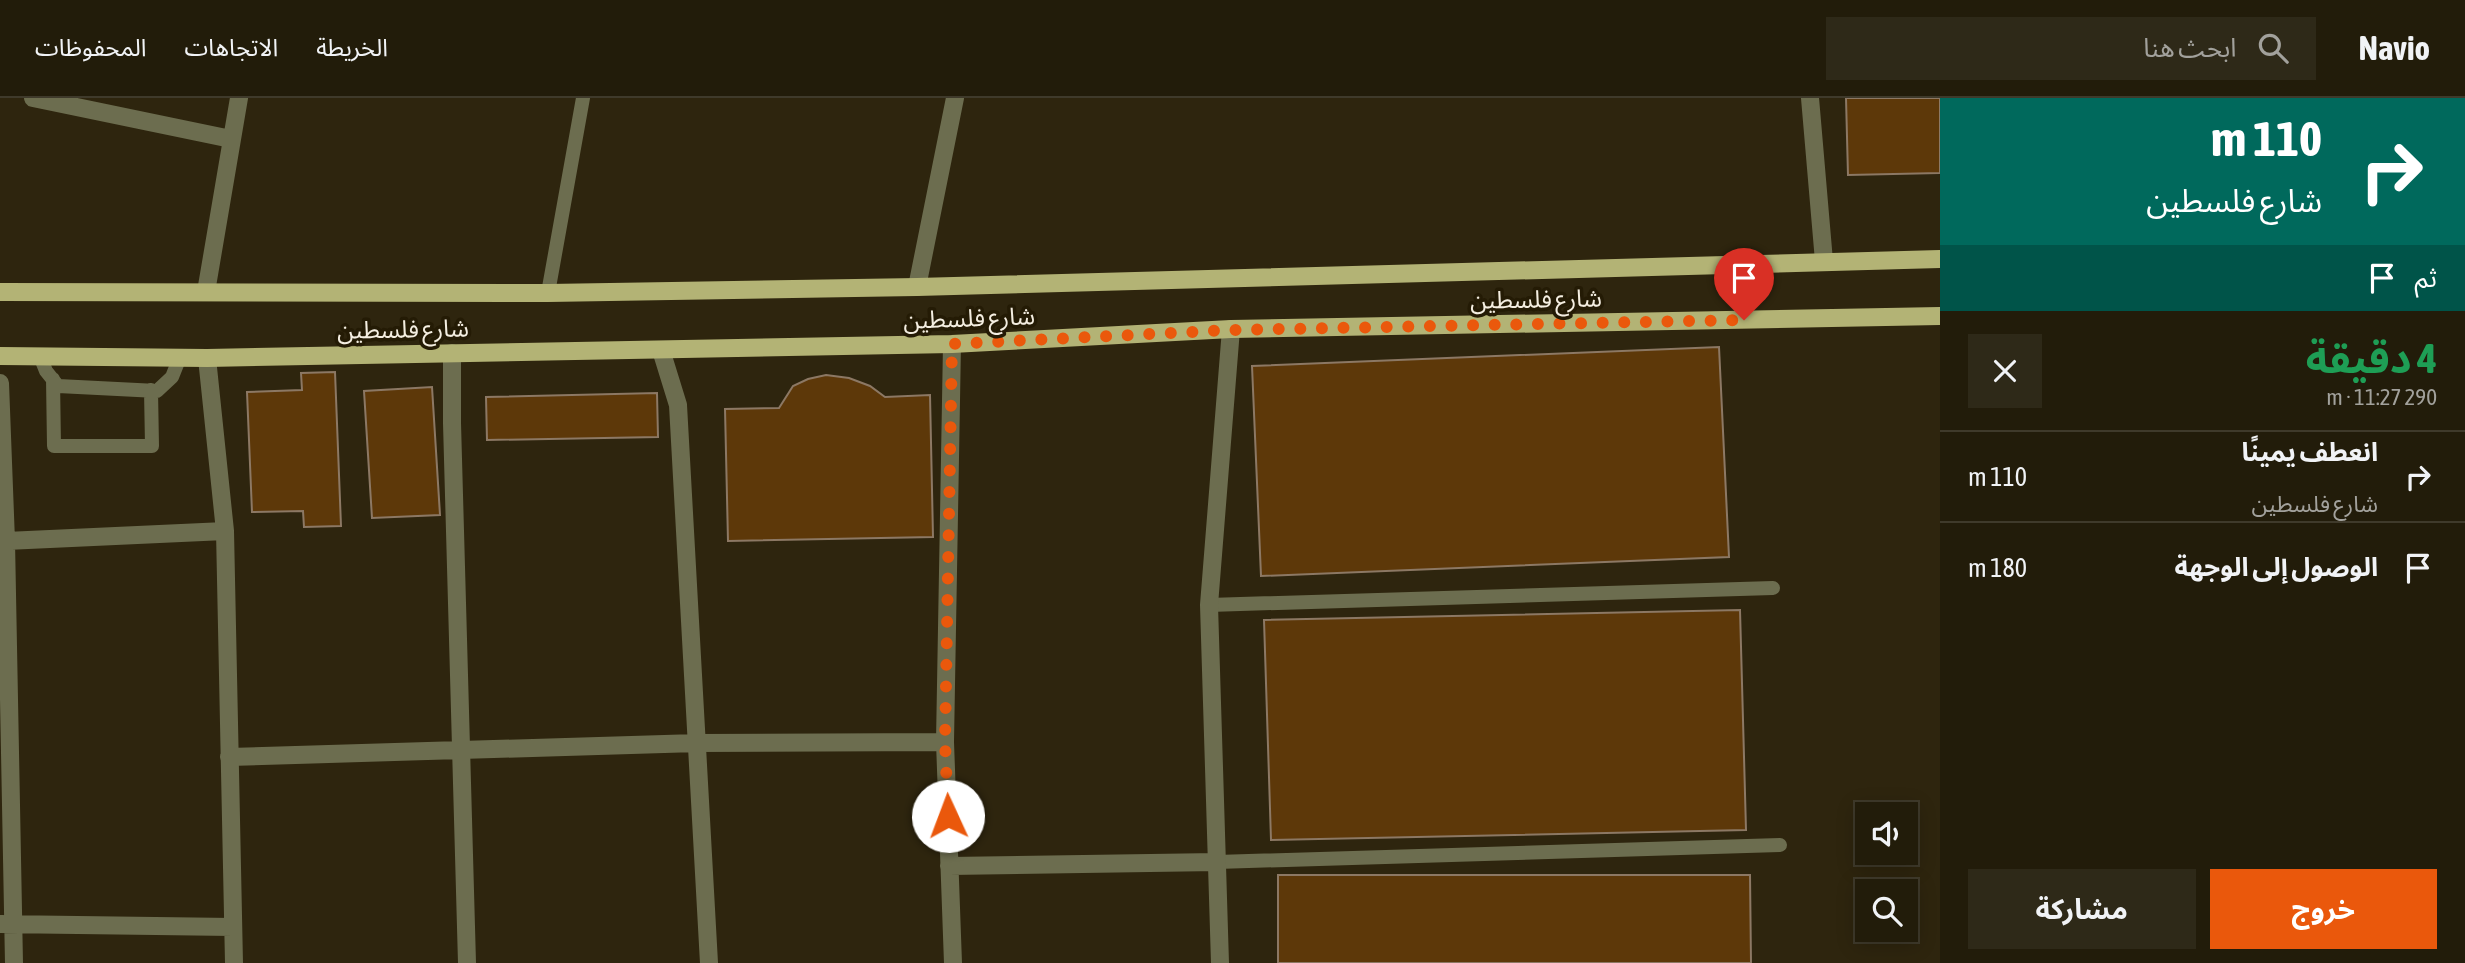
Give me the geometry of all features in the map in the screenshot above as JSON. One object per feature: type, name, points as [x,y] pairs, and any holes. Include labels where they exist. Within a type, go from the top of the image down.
[{"type":"main road","name":"شارع فلسطين","points":[[0,292],[548,293],[1940,259]]},
{"type":"main road","name":"شارع فلسطين","points":[[0,356],[207,358],[952,344],[1231,330],[1940,316]]},
{"type":"street","points":[[33,98],[231,139]]},
{"type":"street","points":[[206,292],[240,98]]},
{"type":"street","points":[[917,286],[955,98]]},
{"type":"street","points":[[1810,98],[1824,261]]},
{"type":"street","points":[[1220,963],[1209,605],[1231,330]]},
{"type":"street","points":[[952,344],[945,741],[953,963]]},
{"type":"street","points":[[661,350],[678,405],[709,963]]},
{"type":"street","points":[[452,353],[467,963]]},
{"type":"street","points":[[207,358],[225,531],[234,963]]},
{"type":"street","points":[[0,383],[6,541],[7,924],[14,963]]},
{"type":"street","points":[[6,541],[225,531]]},
{"type":"street","points":[[229,757],[697,743],[945,741]]},
{"type":"street","points":[[949,866],[1217,862]]},
{"type":"street","points":[[7,924],[233,927]]},
{"type":"lane","points":[[548,293],[583,98]]},
{"type":"lane","points":[[40,356],[46,371],[58,386],[156,391],[172,377],[180,358]]},
{"type":"lane","points":[[53,379],[54,446],[152,446],[151,390]]},
{"type":"lane","points":[[1209,605],[1773,588]]},
{"type":"lane","points":[[1217,862],[1780,845]]},
{"type":"building","points":[[1846,98],[1940,98],[1940,173],[1848,175]]},
{"type":"building","points":[[1719,347],[1729,557],[1261,576],[1252,366]]},
{"type":"building","points":[[335,372],[341,526],[304,527],[303,511],[252,512],[247,392],[302,390],[301,373]]},
{"type":"building","points":[[826,375],[849,378],[870,386],[885,397],[930,395],[933,537],[728,541],[725,409],[779,408],[793,386]]},
{"type":"building","points":[[432,387],[440,515],[372,518],[364,391]]},
{"type":"building","points":[[657,393],[658,437],[487,440],[486,397]]},
{"type":"building","points":[[1740,610],[1746,830],[1271,840],[1264,620]]},
{"type":"building","points":[[1278,875],[1750,875],[1751,963],[1278,963]]},
{"type":"route","points":[[948,816],[945,741],[952,344],[1231,330],[1744,320]]}]
